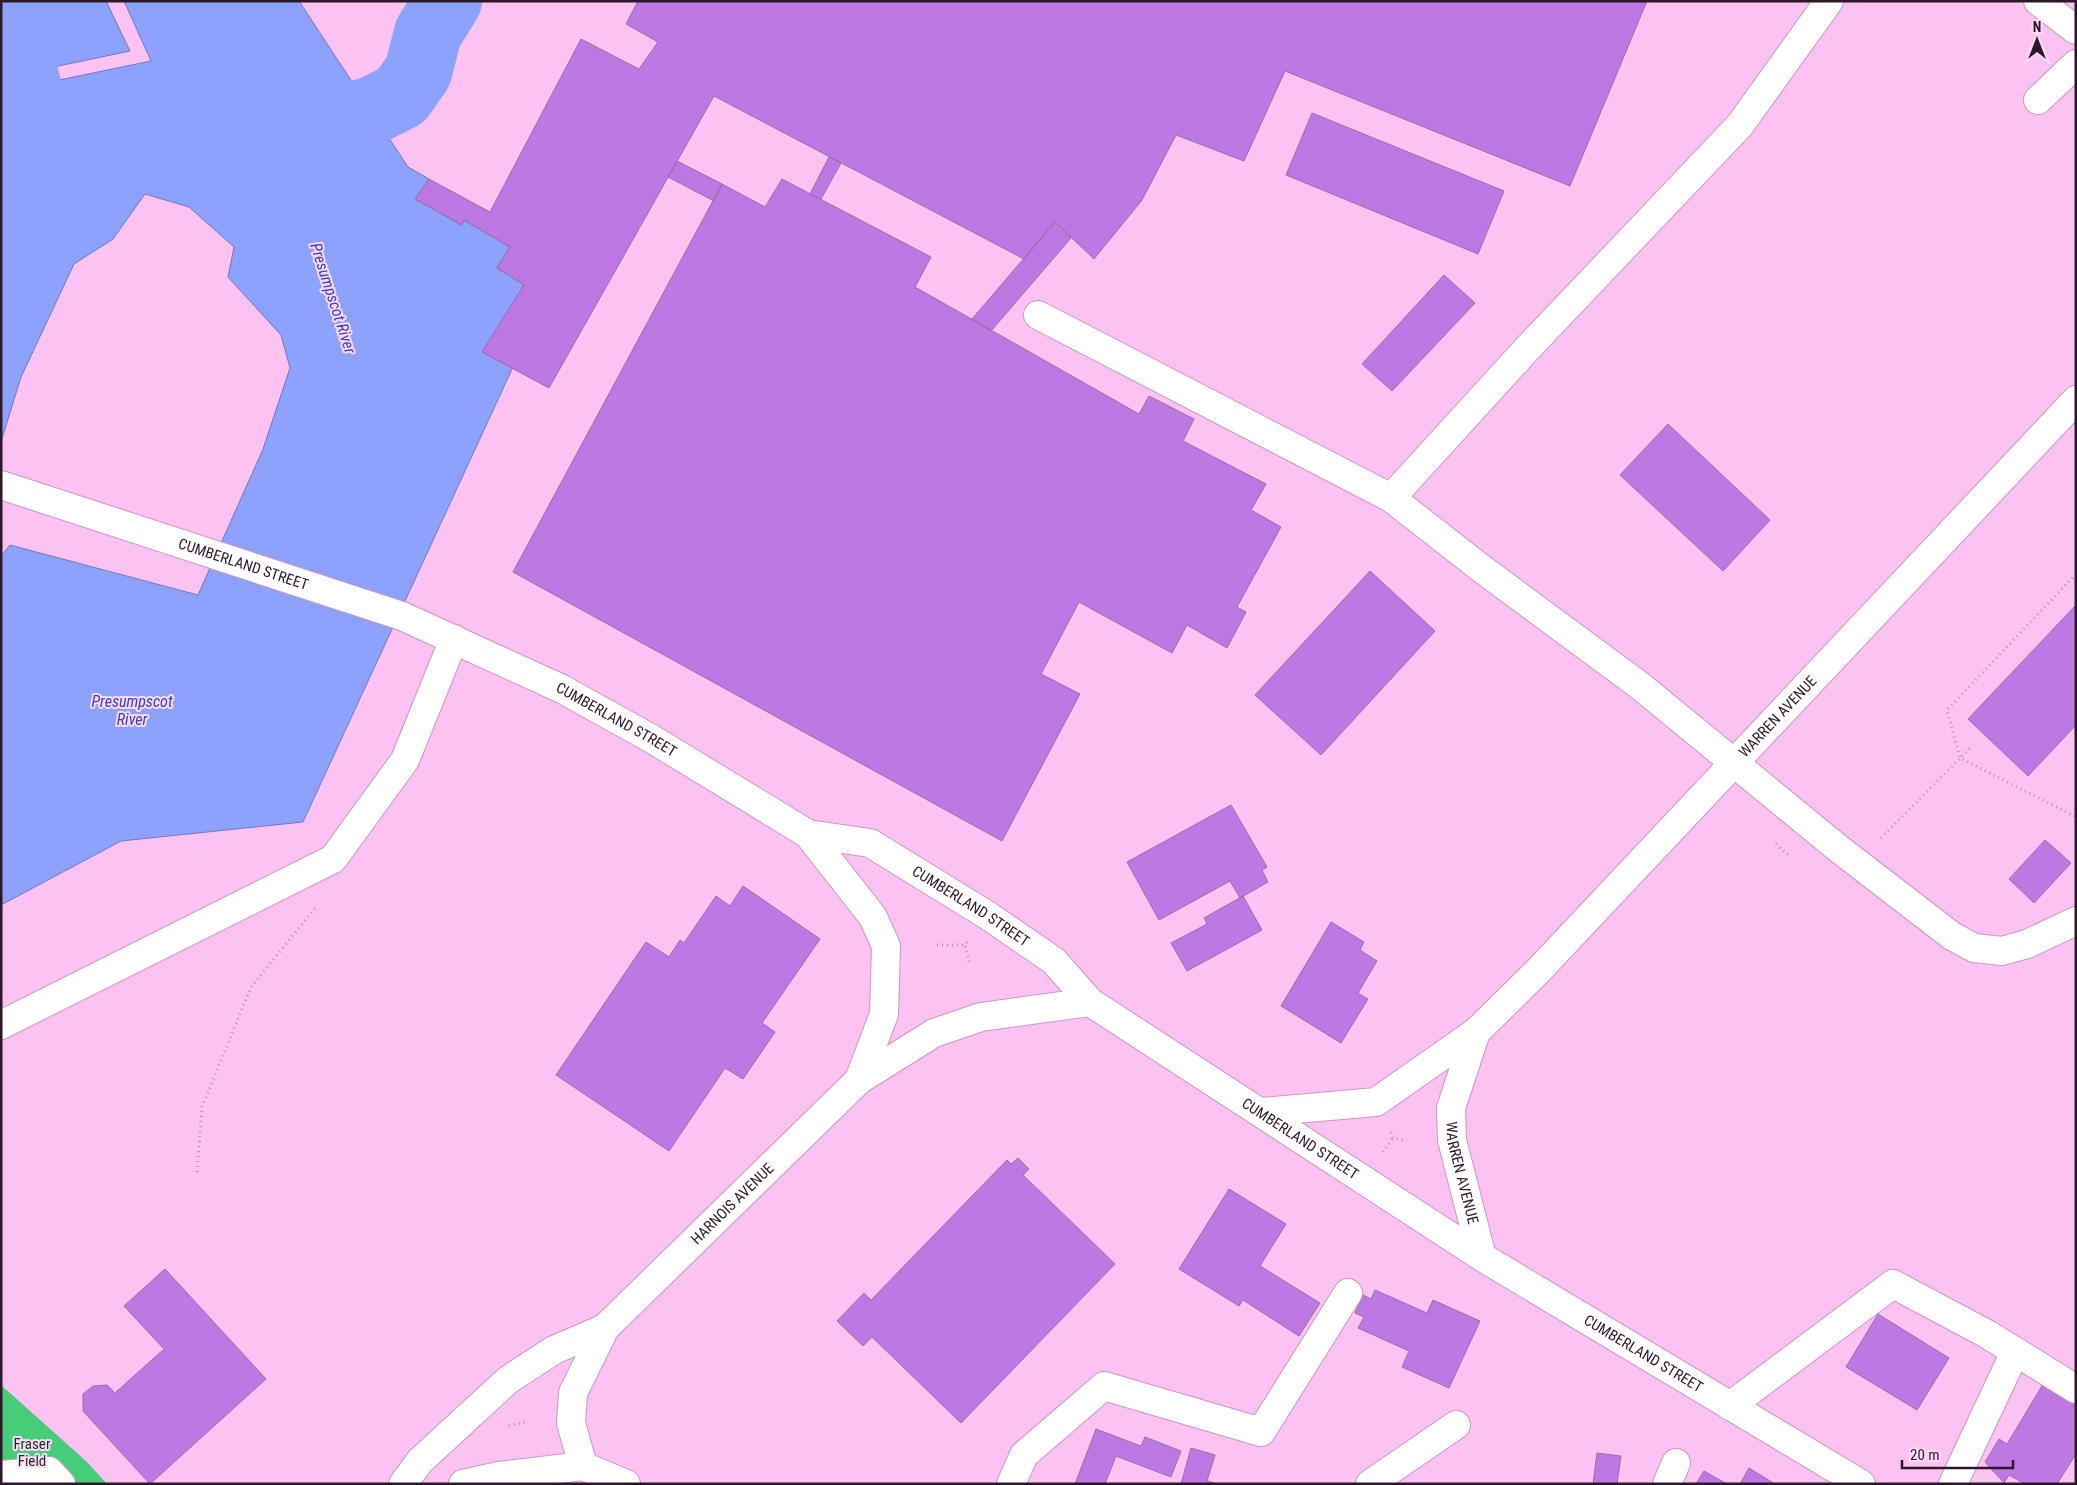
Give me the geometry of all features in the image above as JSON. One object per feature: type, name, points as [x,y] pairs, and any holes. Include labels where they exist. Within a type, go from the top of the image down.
[{"type":"main road","points":[[1391,498],[1525,351],[1740,125],[1829,1]]},
{"type":"main road","points":[[2038,1],[2076,30]]},
{"type":"main road","points":[[2038,100],[2076,64]]},
{"type":"main road","points":[[1038,315],[1391,498],[1482,569],[1639,685],[1835,846],[1952,936],[1974,948],[2002,951],[2027,944],[2076,921]]},
{"type":"main road","name":"WARREN AVENUE","points":[[1261,1112],[1376,1102],[1476,1032],[1538,971],[2076,400]]},
{"type":"main road","name":"CUMBERLAND STREET","points":[[1,485],[402,616],[570,694],[652,739],[808,834],[870,843],[987,915],[1054,962],[1090,1002],[1482,1257],[1861,1484]]},
{"type":"main road","points":[[1,1025],[333,858],[405,760],[454,639]]},
{"type":"main road","name":"HARNOIS AVENUE","points":[[808,834],[873,917],[886,946],[884,1014],[859,1080]]},
{"type":"main road","name":"HARNOIS AVENUE","points":[[583,1466],[571,1423],[573,1393],[605,1328],[859,1080],[934,1033],[971,1020],[1090,1002]]},
{"type":"main road","name":"WARREN AVENUE","points":[[1476,1032],[1451,1108],[1452,1140],[1482,1257]]},
{"type":"main road","points":[[1730,1406],[1893,1284],[1987,1334],[2076,1389]]},
{"type":"main road","points":[[1011,1484],[1024,1455],[1104,1386],[1261,1432],[1348,1293]]},
{"type":"main road","name":"HARNOIS AVENUE","points":[[402,1484],[420,1461],[508,1380],[554,1350],[605,1328]]},
{"type":"main road","points":[[1953,1484],[2015,1352]]},
{"type":"main road","points":[[1370,1484],[1456,1425]]},
{"type":"main road","points":[[463,1484],[500,1476],[583,1466],[626,1484]]},
{"type":"main road","points":[[1,1474],[49,1471],[61,1484]]},
{"type":"path","points":[[2076,574],[1947,710],[1960,758],[2076,816]]},
{"type":"path","points":[[1773,841],[1787,854],[1882,837],[1970,748]]},
{"type":"path","points":[[197,1172],[202,1107],[251,987],[320,901],[333,858]]},
{"type":"path","points":[[938,945],[965,945],[970,940]]},
{"type":"path","points":[[965,945],[969,962]]},
{"type":"path","points":[[1388,1125],[1393,1138]]},
{"type":"path","points":[[1393,1138],[1405,1140]]},
{"type":"path","points":[[1383,1152],[1393,1138]]},
{"type":"green space","name":"Fraser Field","points":[[1,1385],[87,1462],[107,1484],[1,1484]]},
{"type":"water","points":[[1,1],[106,1],[130,51],[1,78]]},
{"type":"water","name":"Presumpscot River","points":[[124,1],[299,1],[408,167],[429,179],[416,199],[461,225],[464,220],[510,247],[497,268],[524,285],[513,367],[303,822],[121,841],[1,905],[1,556],[10,545],[198,595],[263,449],[290,368],[281,335],[228,277],[234,247],[189,207],[145,194],[113,239],[74,264],[21,377],[1,442],[1,92],[151,61]]},
{"type":"building","points":[[638,1],[1647,1],[1570,186],[1285,71],[1244,161],[1176,135],[1142,200],[1094,259],[1055,222],[1024,259],[714,96],[549,388],[482,352],[524,285],[497,268],[510,247],[464,220],[462,225],[415,199],[429,179],[490,212],[581,39],[639,69],[658,42],[626,24]]},
{"type":"building","points":[[1312,113],[1504,191],[1478,254],[1286,175]]},
{"type":"building","points":[[829,157],[841,163],[821,199],[810,194]]},
{"type":"building","points":[[677,161],[722,184],[714,201],[668,177]]},
{"type":"building","points":[[782,179],[931,257],[915,287],[1139,414],[1149,396],[1194,419],[1183,441],[1266,484],[1251,510],[1281,527],[1237,607],[1246,612],[1227,648],[1187,625],[1172,653],[1079,602],[1041,674],[1080,694],[1002,841],[513,572],[722,184],[765,207]]},
{"type":"building","points":[[1055,222],[1071,238],[991,331],[972,319]]},
{"type":"building","points":[[1444,275],[1475,303],[1392,391],[1362,364]]},
{"type":"building","points":[[1668,424],[1770,520],[1723,571],[1620,475]]},
{"type":"building","points":[[1370,571],[1435,631],[1321,755],[1255,695]]},
{"type":"building","points":[[2076,605],[2076,725],[2028,776],[1968,719]]},
{"type":"building","points":[[1231,805],[1267,867],[1262,870],[1268,882],[1240,898],[1230,881],[1159,920],[1127,862]]},
{"type":"building","points":[[2045,840],[2071,863],[2034,903],[2009,879]]},
{"type":"building","points":[[743,886],[820,939],[762,1023],[775,1032],[743,1079],[725,1068],[669,1151],[556,1075],[646,942],[669,957],[680,940],[684,943],[716,896],[730,906]]},
{"type":"building","points":[[1243,896],[1262,930],[1187,971],[1171,943],[1207,924],[1204,918]]},
{"type":"building","points":[[1331,922],[1364,942],[1360,950],[1377,961],[1358,993],[1368,999],[1341,1043],[1281,1006]]},
{"type":"building","points":[[1018,1158],[1029,1169],[1023,1175],[1115,1264],[961,1423],[872,1337],[863,1346],[837,1321],[864,1293],[871,1300],[1007,1160],[1011,1164]]},
{"type":"building","points":[[1229,1189],[1286,1224],[1260,1266],[1320,1303],[1299,1336],[1243,1300],[1239,1306],[1179,1269]]},
{"type":"building","points":[[165,1269],[266,1379],[150,1484],[83,1411],[83,1394],[93,1386],[107,1385],[115,1393],[164,1349],[124,1306]]},
{"type":"building","points":[[1375,1290],[1427,1313],[1433,1300],[1480,1321],[1449,1388],[1402,1367],[1409,1351],[1358,1328],[1364,1317],[1355,1313],[1363,1295],[1371,1299]]},
{"type":"building","points":[[1878,1314],[1949,1358],[1917,1410],[1846,1367]]},
{"type":"building","points":[[2045,1381],[2076,1400],[2076,1454],[2057,1484],[2025,1484],[2009,1475],[2004,1483],[1985,1462],[1999,1439],[2007,1444]]},
{"type":"building","points":[[1096,1429],[1141,1446],[1145,1437],[1181,1451],[1171,1477],[1116,1456],[1105,1484],[1075,1484]]},
{"type":"building","points":[[1191,1448],[1215,1455],[1207,1481],[1218,1484],[1181,1484]]},
{"type":"building","points":[[1597,1453],[1621,1456],[1617,1484],[1593,1484]]},
{"type":"building","points":[[1749,1468],[1775,1484],[1740,1484]]},
{"type":"building","points":[[1704,1471],[1727,1484],[1696,1484]]},
{"type":"waterway","name":"Presumpscot River","points":[[1,240],[47,170],[23,68],[16,1]]},
{"type":"waterway","name":"Presumpscot River","points":[[279,131],[371,111],[401,96],[418,72],[428,33],[448,1]]}]
